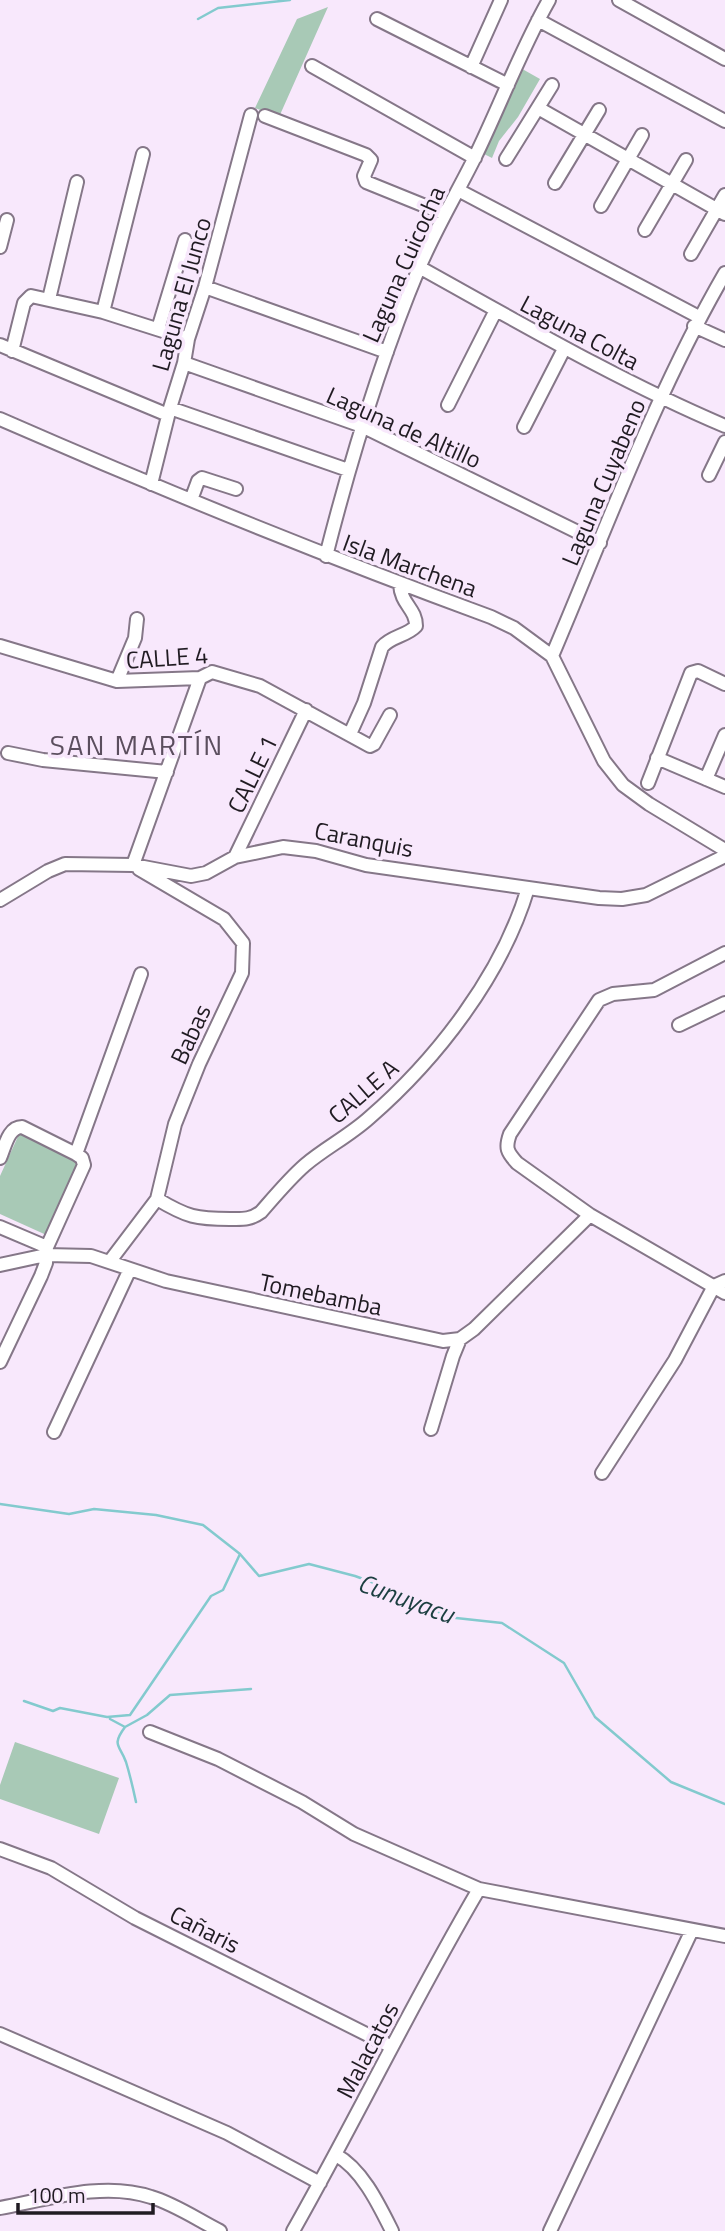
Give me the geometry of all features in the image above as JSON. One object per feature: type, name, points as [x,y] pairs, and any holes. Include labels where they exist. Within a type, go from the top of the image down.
[{"type":"street","points":[[471,67],[501,0]]},
{"type":"street","name":"Laguna Cuicocha","points":[[326,556],[362,426],[419,267],[475,158],[549,0]]},
{"type":"street","points":[[619,0],[725,59]]},
{"type":"street","points":[[377,19],[508,85]]},
{"type":"street","points":[[538,20],[725,121]]},
{"type":"street","points":[[312,66],[475,158]]},
{"type":"street","points":[[506,159],[552,85]]},
{"type":"street","points":[[538,108],[721,212]]},
{"type":"street","points":[[555,183],[599,110]]},
{"type":"street","name":"Laguna El Junco","points":[[151,484],[188,339],[258,115],[368,156],[371,160],[364,176],[366,182],[444,214]]},
{"type":"street","points":[[601,206],[642,135]]},
{"type":"street","points":[[103,312],[143,153]]},
{"type":"street","points":[[645,230],[687,160]]},
{"type":"street","points":[[49,299],[77,181]]},
{"type":"street","points":[[458,190],[725,340]]},
{"type":"street","points":[[691,254],[721,212],[725,195]]},
{"type":"street","points":[[0,247],[7,220]]},
{"type":"street","points":[[158,329],[186,240]]},
{"type":"street","name":"Laguna Colta","points":[[419,267],[565,349],[661,398],[725,426]]},
{"type":"street","name":"Laguna Cuyabeno","points":[[552,656],[661,398],[697,322],[725,273]]},
{"type":"street","points":[[205,287],[387,352]]},
{"type":"street","points":[[188,339],[103,312],[31,296],[24,303],[6,348],[169,411],[348,470]]},
{"type":"street","points":[[448,405],[496,310]]},
{"type":"street","points":[[524,427],[565,349]]},
{"type":"street","name":"Laguna de Altillo","points":[[184,363],[362,426],[600,543]]},
{"type":"street","name":"Isla Marchena","points":[[0,419],[326,556],[514,628],[552,656],[604,761],[623,785],[725,850]]},
{"type":"street","points":[[709,475],[725,442]]},
{"type":"street","points":[[191,500],[198,481],[202,478],[236,489]]},
{"type":"street","points":[[350,734],[364,703],[382,647],[385,643],[410,633],[416,626],[416,618],[402,599],[400,584]]},
{"type":"street","points":[[117,681],[135,638],[136,620]]},
{"type":"street","name":"CALLE 4","points":[[0,646],[117,681],[200,678],[212,672],[260,686],[368,745],[374,744],[390,715]]},
{"type":"street","points":[[648,783],[691,673],[698,671],[725,684]]},
{"type":"street","points":[[133,865],[200,678]]},
{"type":"street","name":"CALLE 1","points":[[235,858],[306,709]]},
{"type":"street","points":[[706,779],[725,735]]},
{"type":"street","points":[[8,752],[43,760],[167,772]]},
{"type":"street","points":[[657,758],[725,787]]},
{"type":"street","name":"Caranquis","points":[[0,900],[48,871],[65,864],[133,865],[191,876],[205,873],[235,858],[273,848],[299,848],[366,865],[622,899],[646,895],[725,856]]},
{"type":"street","name":"Babas","points":[[110,1261],[157,1199],[175,1124],[199,1064],[242,973],[243,943],[224,919],[133,865]]},
{"type":"street","name":"CALLE A","points":[[157,1199],[178,1212],[202,1219],[244,1220],[261,1212],[304,1166],[369,1119],[424,1063],[471,1003],[488,976],[528,888]]},
{"type":"street","points":[[602,1474],[721,1287],[590,1215],[517,1163],[506,1145],[510,1134],[599,1000],[613,994],[654,990],[725,953]]},
{"type":"street","points":[[76,1154],[141,974]]},
{"type":"street","points":[[679,1025],[725,1003]]},
{"type":"street","points":[[0,1158],[12,1130],[22,1127],[76,1154],[84,1162],[83,1170],[47,1251],[41,1276],[0,1362]]},
{"type":"street","points":[[431,1429],[460,1339],[474,1329],[590,1215]]},
{"type":"street","points":[[0,1227],[47,1251]]},
{"type":"street","name":"Tomebamba","points":[[0,1265],[47,1251],[72,1254],[110,1261],[166,1281],[223,1295],[443,1341],[460,1339]]},
{"type":"street","points":[[54,1432],[83,1364],[130,1269]]},
{"type":"street","points":[[150,1731],[218,1759],[302,1802],[354,1834],[479,1889],[725,1936]]},
{"type":"street","name":"Cañaris","points":[[0,1849],[51,1868],[135,1918],[392,2047]]},
{"type":"street","name":"Malacatos","points":[[293,2231],[446,1945],[479,1889]]},
{"type":"street","points":[[550,2231],[692,1930]]},
{"type":"street","points":[[0,2034],[227,2133],[320,2183]]},
{"type":"street","points":[[336,2155],[359,2177],[392,2231]]},
{"type":"street","points":[[0,2208],[100,2191],[127,2192],[152,2197],[220,2231]]},
{"type":"green space","points":[[328,7],[279,117],[255,108],[297,19]]},
{"type":"green space","points":[[517,66],[540,79],[518,117],[499,141],[492,158],[474,149]]},
{"type":"green space","points":[[20,1132],[84,1163],[53,1238],[0,1214],[0,1176]]},
{"type":"green space","points":[[15,1742],[119,1778],[99,1834],[0,1799],[0,1785]]},
{"type":"waterway","points":[[198,19],[218,8],[290,0]]},
{"type":"waterway","name":"Cunuyacu","points":[[0,1504],[69,1514],[94,1509],[156,1515],[203,1525],[240,1554],[259,1576],[309,1564],[355,1576],[415,1598],[447,1617],[502,1623],[564,1663],[595,1717],[671,1782],[725,1804]]},
{"type":"waterway","points":[[24,1701],[53,1711],[60,1708],[107,1717],[130,1715],[211,1596],[223,1590],[240,1554]]},
{"type":"waterway","points":[[125,1727],[147,1715],[170,1695],[251,1689]]},
{"type":"waterway","points":[[110,1719],[125,1727],[118,1738],[118,1745],[126,1762],[136,1802]]},
{"type":"district","name":"SAN MARTÍN","points":[[137,744]]}]
